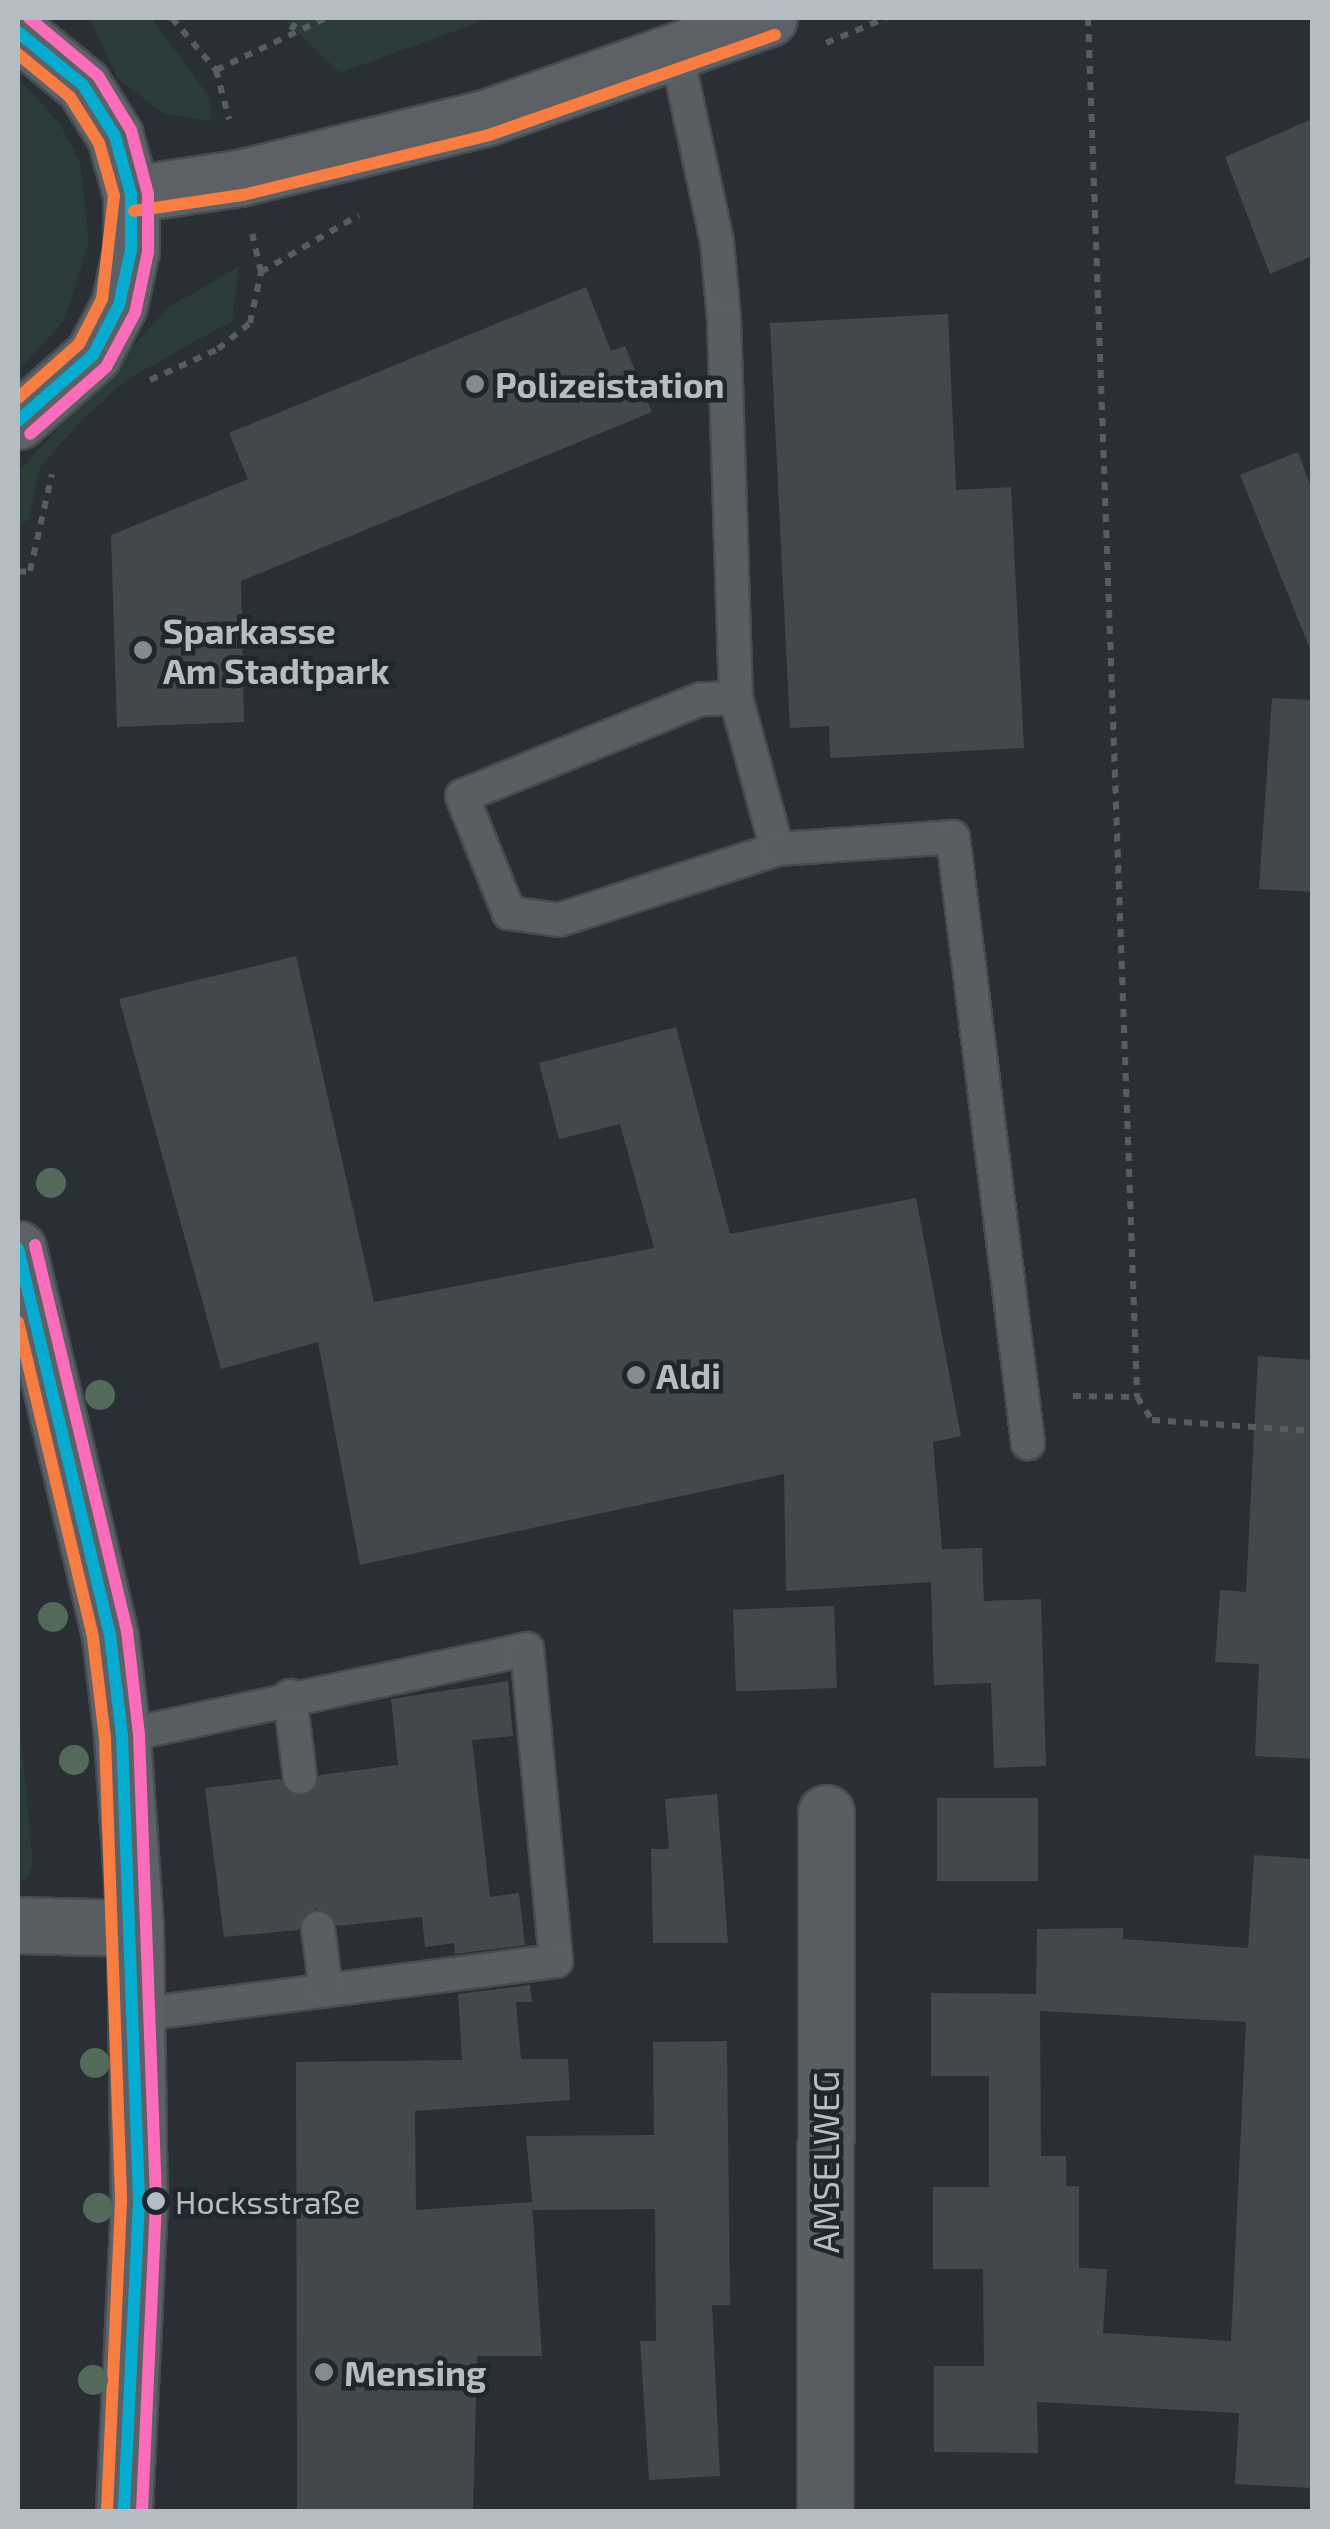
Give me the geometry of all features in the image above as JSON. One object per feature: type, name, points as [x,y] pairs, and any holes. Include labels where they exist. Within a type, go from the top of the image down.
[{"type":"main road","points":[[131,194],[239,178],[486,118],[677,55],[769,18]]},
{"type":"main road","points":[[18,32],[83,85],[115,136],[131,194],[131,250],[118,305],[93,354],[18,421]]},
{"type":"main road","points":[[18,1249],[110,1635],[122,1736],[136,1928],[137,2015],[137,2311],[124,2512]]},
{"type":"street","name":"AMSELWEG","points":[[825,2512],[826,1813]]},
{"type":"street","points":[[18,1924],[136,1928]]},
{"type":"lane","points":[[677,55],[722,300],[736,698],[777,849]]},
{"type":"lane","points":[[736,698],[701,699],[462,796],[508,913],[559,920],[777,849],[953,837],[1028,1443]]},
{"type":"lane","points":[[122,1736],[290,1696],[527,1649],[556,1961],[137,2015]]},
{"type":"lane","points":[[290,1696],[300,1777]]},
{"type":"lane","points":[[318,1928],[326,1990]]},
{"type":"path","points":[[172,18],[216,70],[239,178]]},
{"type":"path","points":[[290,32],[299,18]]},
{"type":"path","points":[[216,70],[326,18]]},
{"type":"path","points":[[1088,18],[1136,1397],[1152,1420],[1312,1430]]},
{"type":"path","points":[[135,390],[218,349],[250,323],[262,272]]},
{"type":"path","points":[[18,572],[30,571],[45,484],[56,468]]},
{"type":"path","points":[[1023,1404],[1094,1392],[1136,1397]]},
{"type":"shaded area","points":[[89,18],[151,18],[208,95],[212,121],[164,114],[118,79]]},
{"type":"shaded area","points":[[283,18],[490,18],[340,73]]},
{"type":"shaded area","points":[[18,77],[60,124],[80,162],[89,242],[64,321],[18,371]]},
{"type":"shaded area","points":[[239,266],[232,321],[126,380],[79,423],[40,467],[29,519],[18,527],[21,469],[168,308]]},
{"type":"shaded area","points":[[18,1703],[33,1865],[25,1881],[18,1879]]},
{"type":"building","points":[[1312,119],[1312,256],[1270,274],[1225,157]]},
{"type":"building","points":[[586,287],[611,351],[625,346],[652,412],[241,581],[244,722],[117,727],[111,535],[248,479],[229,433]]},
{"type":"building","points":[[948,314],[956,490],[1011,487],[1024,748],[830,758],[829,726],[790,728],[770,323]]},
{"type":"building","points":[[1298,452],[1312,489],[1310,649],[1240,475]]},
{"type":"building","points":[[1272,698],[1312,700],[1312,892],[1259,889]]},
{"type":"building","points":[[296,956],[374,1302],[654,1248],[620,1124],[559,1139],[539,1063],[676,1027],[730,1234],[916,1198],[961,1436],[933,1442],[942,1549],[982,1548],[984,1601],[1041,1599],[1046,1766],[994,1768],[991,1683],[934,1685],[931,1582],[786,1591],[784,1474],[360,1565],[318,1342],[221,1369],[119,999]]},
{"type":"building","points":[[1258,1356],[1312,1360],[1312,1759],[1255,1756],[1259,1664],[1215,1662],[1220,1590],[1246,1592]]},
{"type":"building","points":[[834,1606],[837,1688],[736,1691],[733,1610]]},
{"type":"building","points":[[508,1681],[513,1736],[472,1740],[490,1897],[519,1893],[525,1945],[455,1954],[454,1943],[425,1947],[422,1917],[338,1926],[316,1908],[298,1930],[224,1937],[205,1788],[280,1779],[301,1797],[320,1775],[398,1765],[391,1699]]},
{"type":"building","points":[[717,1794],[728,1943],[653,1943],[651,1849],[669,1849],[665,1799]]},
{"type":"building","points":[[937,1798],[1038,1798],[1038,1881],[937,1881]]},
{"type":"building","points":[[1254,1855],[1312,1859],[1312,2488],[1235,2484],[1239,2413],[1037,2402],[1038,2453],[934,2452],[934,2366],[984,2366],[983,2269],[933,2269],[933,2187],[989,2187],[989,2076],[931,2076],[931,1993],[1036,1994],[1037,1929],[1123,1928],[1123,1939],[1248,1948]],"holes":[[[1040,2011],[1246,2022],[1231,2341],[1103,2333],[1107,2269],[1079,2268],[1079,2186],[1066,2186],[1066,2156],[1041,2156]]]},
{"type":"building","points":[[530,1985],[532,2002],[516,2002],[521,2059],[568,2059],[570,2100],[415,2111],[416,2210],[532,2202],[542,2356],[477,2356],[473,2512],[297,2512],[296,2062],[462,2060],[458,1994]]},
{"type":"building","points":[[727,2041],[730,2305],[712,2305],[720,2476],[649,2480],[640,2341],[656,2341],[655,2209],[533,2210],[526,2136],[654,2135],[653,2042]]},
{"type":"transit line","points":[[29,18],[98,76],[131,130],[148,194],[148,252],[135,313],[106,367],[30,434]]},
{"type":"transit line","points":[[18,32],[83,85],[115,136],[131,194],[131,250],[119,305],[93,355],[18,421]]},
{"type":"transit line","points":[[134,211],[243,195],[489,135],[775,35]]},
{"type":"transit line","points":[[18,54],[70,97],[99,143],[114,196],[102,299],[79,344],[18,398]]},
{"type":"transit line","points":[[35,1245],[127,1631],[139,1735],[156,2202],[142,2512]]},
{"type":"transit line","points":[[18,1249],[110,1635],[122,1736],[139,2202],[124,2512]]},
{"type":"transit line","points":[[18,1322],[93,1638],[105,1738],[121,2202],[107,2511]]},
{"type":"place","name":"Polizeistation","points":[[475,384]]},
{"type":"place","name":"Sparkasse Am Stadtpark","points":[[143,650]]},
{"type":"place","name":"Aldi","points":[[636,1375]]},
{"type":"place","name":"Hocksstraße","points":[[156,2201]]},
{"type":"place","name":"Mensing","points":[[324,2372]]}]
